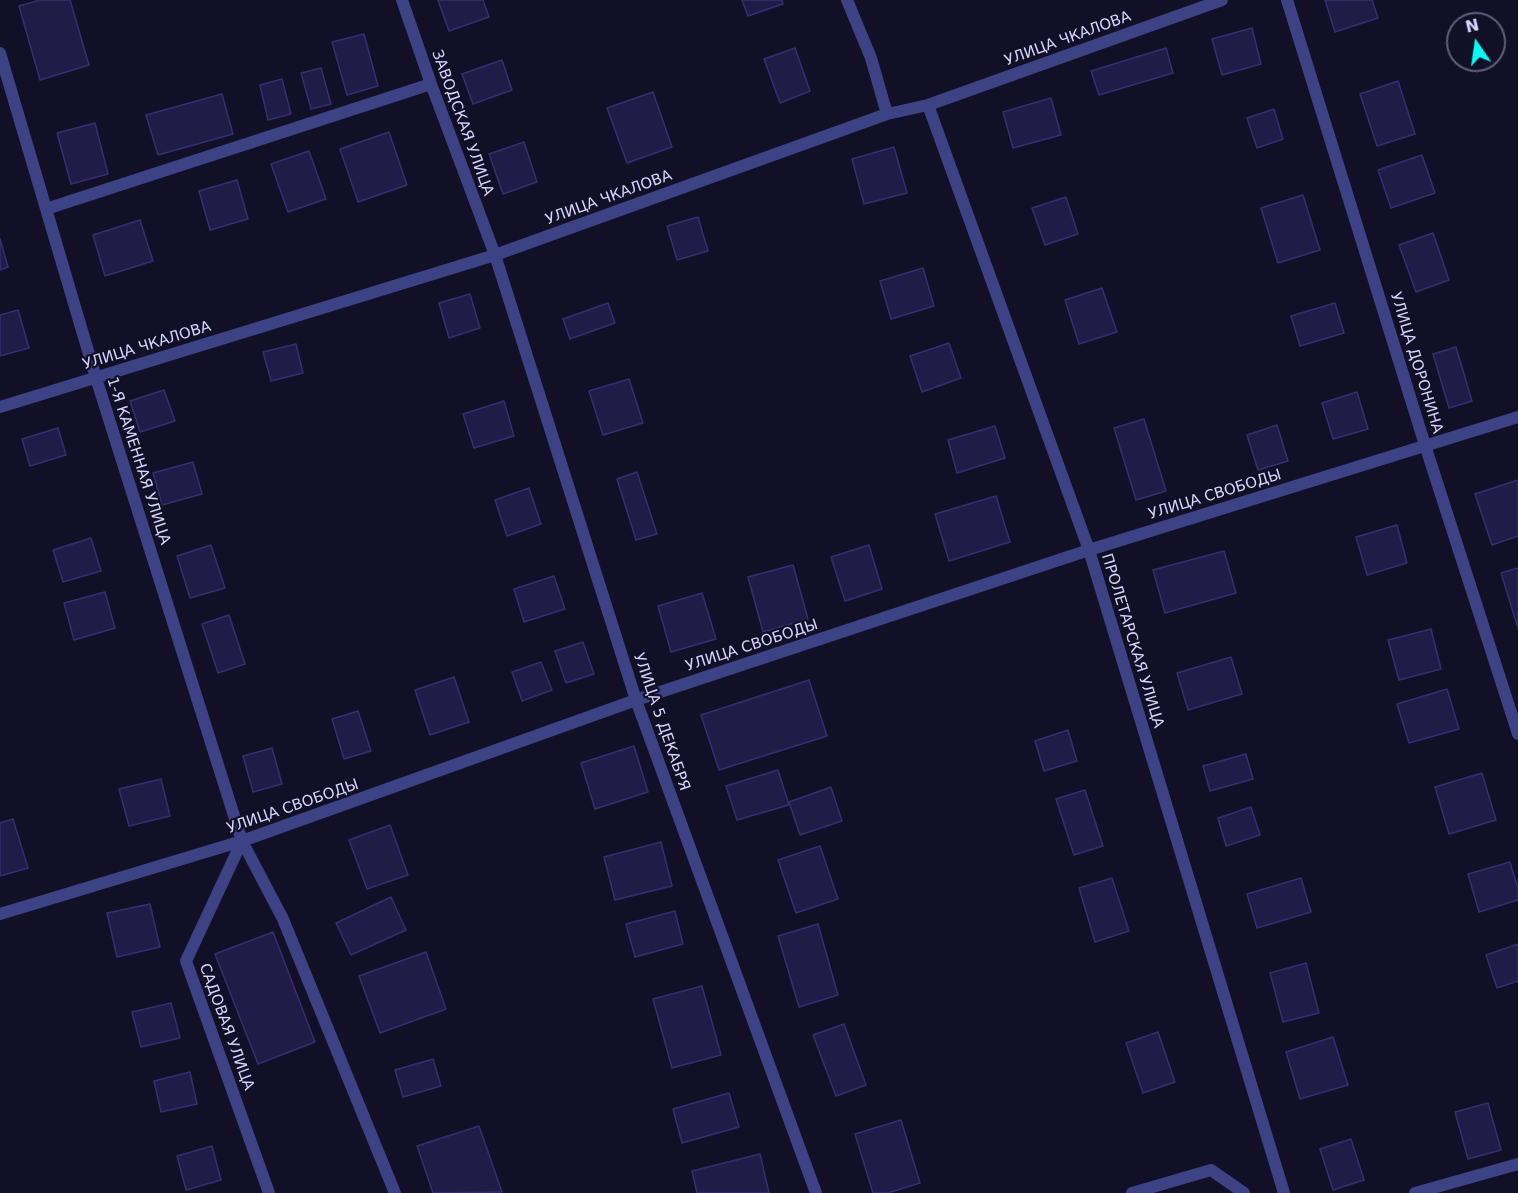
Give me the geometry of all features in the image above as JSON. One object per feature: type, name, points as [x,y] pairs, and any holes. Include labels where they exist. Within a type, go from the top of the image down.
[{"type":"street","name":"ЗАВОДСКАЯ УЛИЦА","points":[[402,0],[495,255]]},
{"type":"street","points":[[847,0],[871,58],[886,114]]},
{"type":"street","name":"УЛИЦА ЧКАЛОВА","points":[[0,407],[495,255],[886,114],[928,105],[1222,0]]},
{"type":"street","name":"УЛИЦА ДОРОНИНА","points":[[1287,0],[1425,445],[1518,734]]},
{"type":"street","name":"1-Я КАМЕННАЯ УЛИЦА","points":[[0,53],[96,378],[242,841],[283,919],[395,1193]]},
{"type":"street","points":[[46,209],[431,84]]},
{"type":"street","name":"ПРОЛЕТАРСКАЯ УЛИЦА","points":[[928,105],[1089,550],[1284,1193]]},
{"type":"street","name":"УЛИЦА 5 ДЕКАБРЯ","points":[[495,255],[636,700],[816,1193]]},
{"type":"street","name":"УЛИЦА СВОБОДЫ","points":[[0,914],[242,841],[636,700],[1089,550],[1518,417]]},
{"type":"street","name":"САДОВАЯ УЛИЦА","points":[[242,841],[186,961],[269,1193]]},
{"type":"street","points":[[1415,1193],[1518,1164]]},
{"type":"street","points":[[1132,1193],[1211,1170],[1244,1193]]},
{"type":"building","points":[[40,0],[70,0],[89,65],[40,80],[19,6]]},
{"type":"building","points":[[438,0],[483,0],[489,17],[449,31]]},
{"type":"building","points":[[742,0],[782,0],[783,4],[748,16]]},
{"type":"building","points":[[1325,0],[1372,0],[1378,18],[1335,32]]},
{"type":"building","points":[[1252,28],[1261,64],[1222,75],[1212,39]]},
{"type":"building","points":[[364,34],[378,86],[347,95],[332,42]]},
{"type":"building","points":[[795,48],[810,91],[780,103],[764,59]]},
{"type":"building","points":[[1166,48],[1173,73],[1099,95],[1091,71]]},
{"type":"building","points":[[502,60],[512,90],[473,104],[462,74]]},
{"type":"building","points":[[321,68],[331,104],[311,109],[301,73]]},
{"type":"building","points":[[282,79],[291,114],[268,120],[260,85]]},
{"type":"building","points":[[1398,81],[1415,134],[1377,146],[1360,94]]},
{"type":"building","points":[[653,92],[672,147],[627,163],[607,108]]},
{"type":"building","points":[[222,94],[233,134],[158,155],[146,115]]},
{"type":"building","points":[[1051,98],[1061,135],[1013,148],[1003,112]]},
{"type":"building","points":[[1274,109],[1283,139],[1257,148],[1247,118]]},
{"type":"building","points":[[95,123],[108,174],[71,184],[57,133]]},
{"type":"building","points":[[389,132],[407,185],[358,202],[340,149]]},
{"type":"building","points":[[524,142],[537,182],[503,194],[489,154]]},
{"type":"building","points":[[894,147],[907,193],[864,204],[852,159]]},
{"type":"building","points":[[309,151],[326,199],[288,212],[271,164]]},
{"type":"building","points":[[1422,155],[1435,193],[1391,208],[1378,170]]},
{"type":"building","points":[[237,180],[248,219],[210,230],[199,191]]},
{"type":"building","points":[[1303,195],[1320,250],[1278,263],[1261,208]]},
{"type":"building","points":[[1066,197],[1078,234],[1045,245],[1032,208]]},
{"type":"building","points":[[698,217],[708,251],[677,260],[667,226]]},
{"type":"building","points":[[140,220],[153,261],[105,276],[93,235]]},
{"type":"building","points":[[1433,233],[1449,280],[1416,292],[1399,245]]},
{"type":"building","points":[[0,239],[8,267],[0,270]]},
{"type":"building","points":[[923,268],[934,306],[891,319],[880,281]]},
{"type":"building","points":[[1102,288],[1117,332],[1079,344],[1065,300]]},
{"type":"building","points":[[470,294],[480,328],[449,338],[439,303]]},
{"type":"building","points":[[608,303],[615,323],[570,339],[563,319]]},
{"type":"building","points":[[1335,303],[1344,333],[1300,346],[1291,316]]},
{"type":"building","points":[[18,310],[29,348],[0,356],[0,315]]},
{"type":"building","points":[[949,343],[961,378],[922,392],[910,356]]},
{"type":"building","points":[[296,344],[303,373],[271,381],[263,352]]},
{"type":"building","points":[[1456,347],[1472,401],[1449,408],[1433,354]]},
{"type":"building","points":[[629,379],[643,423],[603,435],[589,391]]},
{"type":"building","points":[[164,390],[175,421],[140,432],[130,401]]},
{"type":"building","points":[[1357,392],[1368,429],[1333,439],[1322,403]]},
{"type":"building","points":[[504,401],[514,436],[474,448],[463,414]]},
{"type":"building","points":[[1144,419],[1166,491],[1136,500],[1114,428]]},
{"type":"building","points":[[1277,425],[1288,461],[1258,470],[1247,435]]},
{"type":"building","points":[[995,426],[1005,458],[957,473],[948,440]]},
{"type":"building","points":[[58,428],[66,455],[30,466],[22,439]]},
{"type":"building","points":[[193,462],[202,494],[162,505],[153,473]]},
{"type":"building","points":[[637,472],[657,534],[636,540],[617,479]]},
{"type":"building","points":[[1518,480],[1518,536],[1492,545],[1475,494]]},
{"type":"building","points":[[529,488],[541,524],[507,536],[495,500]]},
{"type":"building","points":[[996,496],[1010,542],[949,561],[935,514]]},
{"type":"building","points":[[1397,525],[1407,563],[1367,575],[1356,537]]},
{"type":"building","points":[[91,538],[101,571],[63,582],[53,550]]},
{"type":"building","points":[[211,545],[225,588],[190,598],[177,556]]},
{"type":"building","points":[[869,545],[882,589],[845,601],[831,557]]},
{"type":"building","points":[[1224,551],[1236,593],[1165,613],[1153,570]]},
{"type":"building","points":[[793,565],[808,619],[763,632],[748,577]]},
{"type":"building","points":[[1518,568],[1518,628],[1501,573]]},
{"type":"building","points":[[554,576],[565,609],[524,622],[514,589]]},
{"type":"building","points":[[105,592],[115,628],[74,640],[64,603]]},
{"type":"building","points":[[702,593],[716,639],[671,652],[658,606]]},
{"type":"building","points":[[229,615],[245,664],[218,673],[202,624]]},
{"type":"building","points":[[1431,629],[1441,669],[1399,680],[1388,640]]},
{"type":"building","points":[[583,642],[594,674],[566,683],[555,651]]},
{"type":"building","points":[[1231,657],[1242,694],[1188,710],[1177,673]]},
{"type":"building","points":[[541,662],[552,690],[522,701],[512,672]]},
{"type":"building","points":[[454,677],[469,722],[430,735],[415,690]]},
{"type":"building","points":[[809,680],[827,736],[719,770],[701,715]]},
{"type":"building","points":[[1447,689],[1459,729],[1409,743],[1397,704]]},
{"type":"building","points":[[358,711],[371,751],[344,759],[332,719]]},
{"type":"building","points":[[1068,730],[1077,761],[1044,771],[1035,741]]},
{"type":"building","points":[[634,746],[648,792],[595,809],[581,763]]},
{"type":"building","points":[[272,748],[282,784],[253,792],[243,756]]},
{"type":"building","points":[[1246,754],[1253,779],[1210,791],[1203,766]]},
{"type":"building","points":[[778,770],[789,805],[737,820],[726,786]]},
{"type":"building","points":[[1482,773],[1496,820],[1449,834],[1435,787]]},
{"type":"building","points":[[161,779],[170,816],[129,826],[119,789]]},
{"type":"building","points":[[831,787],[842,821],[800,835],[789,802]]},
{"type":"building","points":[[1085,790],[1103,846],[1074,855],[1056,799]]},
{"type":"building","points":[[1251,807],[1260,835],[1226,846],[1218,818]]},
{"type":"building","points":[[13,819],[28,868],[0,876],[0,823]]},
{"type":"building","points":[[390,825],[408,875],[367,889],[349,840]]},
{"type":"building","points":[[661,842],[672,886],[615,900],[604,857]]},
{"type":"building","points":[[820,846],[838,899],[796,913],[778,860]]},
{"type":"building","points":[[1510,862],[1518,889],[1518,900],[1479,912],[1468,874]]},
{"type":"building","points":[[1112,878],[1129,931],[1095,942],[1079,888]]},
{"type":"building","points":[[1301,878],[1311,912],[1257,928],[1247,894]]},
{"type":"building","points":[[391,897],[406,930],[351,955],[336,923]]},
{"type":"building","points":[[150,904],[160,947],[117,957],[107,913]]},
{"type":"building","points":[[675,911],[683,944],[635,957],[626,924]]},
{"type":"building","points":[[818,924],[838,995],[799,1007],[778,936]]},
{"type":"building","points":[[273,932],[315,1042],[258,1064],[215,954]]},
{"type":"building","points":[[1518,944],[1518,981],[1497,988],[1486,955]]},
{"type":"building","points":[[426,952],[446,1009],[380,1033],[359,976]]},
{"type":"building","points":[[1306,963],[1319,1013],[1283,1022],[1270,973]]},
{"type":"building","points":[[702,986],[721,1055],[672,1068],[653,999]]},
{"type":"building","points":[[171,1003],[180,1038],[141,1047],[132,1012]]},
{"type":"building","points":[[844,1024],[866,1085],[836,1096],[813,1035]]},
{"type":"building","points":[[1158,1032],[1175,1082],[1143,1093],[1126,1043]]},
{"type":"building","points":[[1333,1037],[1348,1085],[1300,1099],[1286,1052]]},
{"type":"building","points":[[433,1059],[441,1086],[403,1097],[395,1070]]},
{"type":"building","points":[[190,1072],[197,1104],[161,1112],[154,1081]]},
{"type":"building","points":[[729,1093],[739,1127],[682,1143],[673,1109]]},
{"type":"building","points":[[1488,1103],[1501,1150],[1468,1159],[1455,1112]]},
{"type":"building","points":[[901,1120],[920,1183],[888,1193],[873,1193],[855,1134]]},
{"type":"building","points":[[479,1126],[502,1192],[433,1193],[417,1146]]},
{"type":"building","points":[[1351,1139],[1364,1180],[1333,1190],[1320,1149]]},
{"type":"building","points":[[212,1146],[221,1180],[186,1190],[177,1156]]},
{"type":"building","points":[[760,1154],[769,1193],[697,1193],[692,1171]]}]
